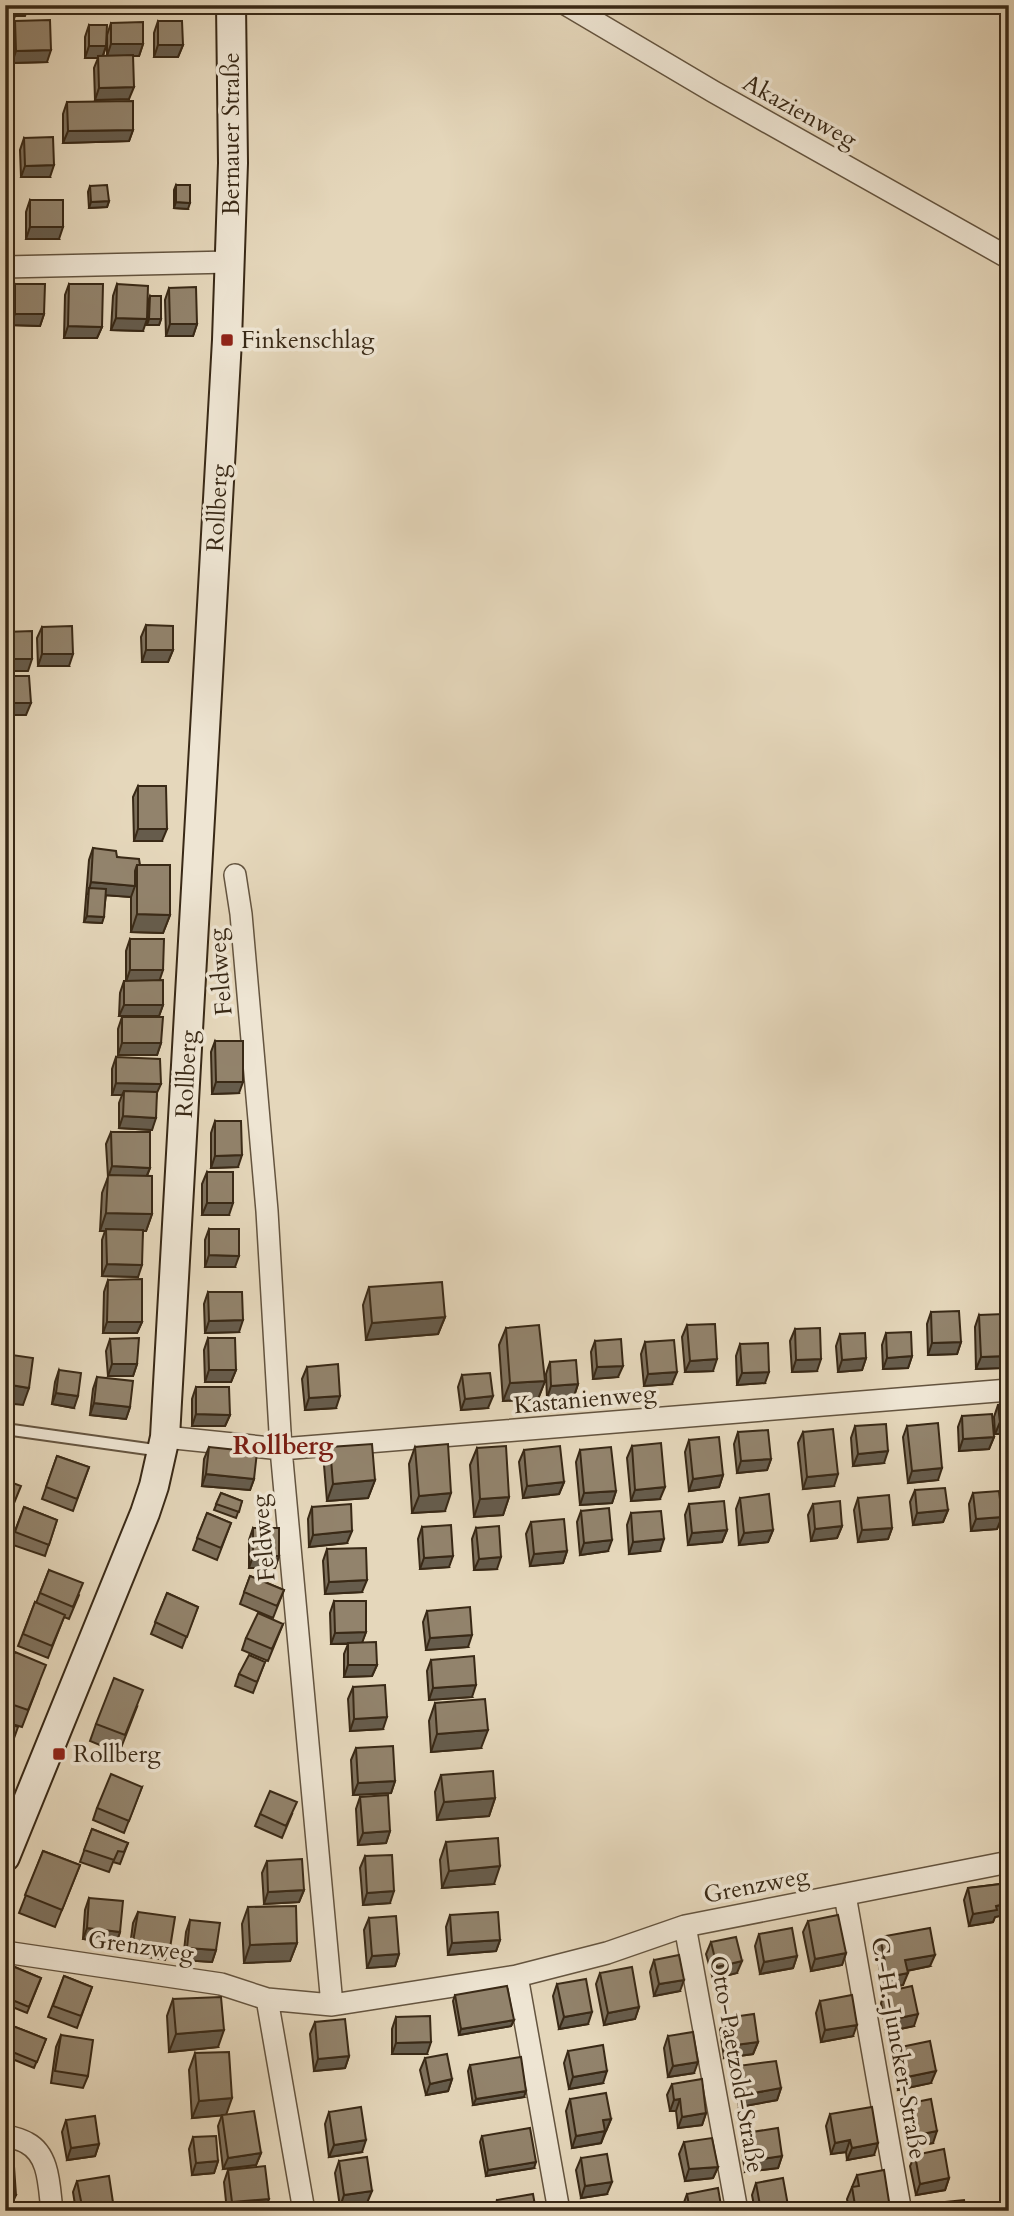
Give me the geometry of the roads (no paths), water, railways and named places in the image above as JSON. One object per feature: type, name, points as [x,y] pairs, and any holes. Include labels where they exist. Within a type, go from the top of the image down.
[{"type":"main road","name":"Bernauer Straße","points":[[230,262],[233,163],[231,5]]},
{"type":"main road","name":"Rollberg","points":[[5,1857],[145,1513],[155,1486],[163,1444],[172,1337],[230,262]]},
{"type":"street","name":"Akazienweg","points":[[567,5],[714,92],[1009,258]]},
{"type":"street","points":[[5,267],[230,262]]},
{"type":"street","name":"Feldweg","points":[[235,875],[242,914],[267,1211],[281,1449],[332,2004]]},
{"type":"street","name":"Kastanienweg","points":[[163,1444],[281,1449],[1009,1390]]},
{"type":"street","name":"Grenzweg","points":[[332,2004],[517,1976],[607,1953],[685,1926],[1009,1862]]},
{"type":"street","name":"C.-H.-Juncker-Straße","points":[[845,1895],[887,2124],[899,2211]]},
{"type":"street","name":"Otto-Paetzold-Straße","points":[[685,1926],[737,2211]]},
{"type":"street","name":"Grenzweg","points":[[5,1952],[221,1984],[267,1998]]},
{"type":"street","points":[[517,1976],[559,2211]]},
{"type":"street","points":[[304,2211],[267,1998],[332,2004]]},
{"type":"street","points":[[5,2135],[29,2143],[39,2154],[47,2169],[52,2211]]},
{"type":"lane","points":[[5,1429],[163,1444]]},
{"type":"place","name":"Finkenschlag","points":[[227,340]]},
{"type":"place","name":"Rollberg","points":[[59,1754]]},
{"type":"district","name":"Rollberg","points":[[283,1445]]}]
